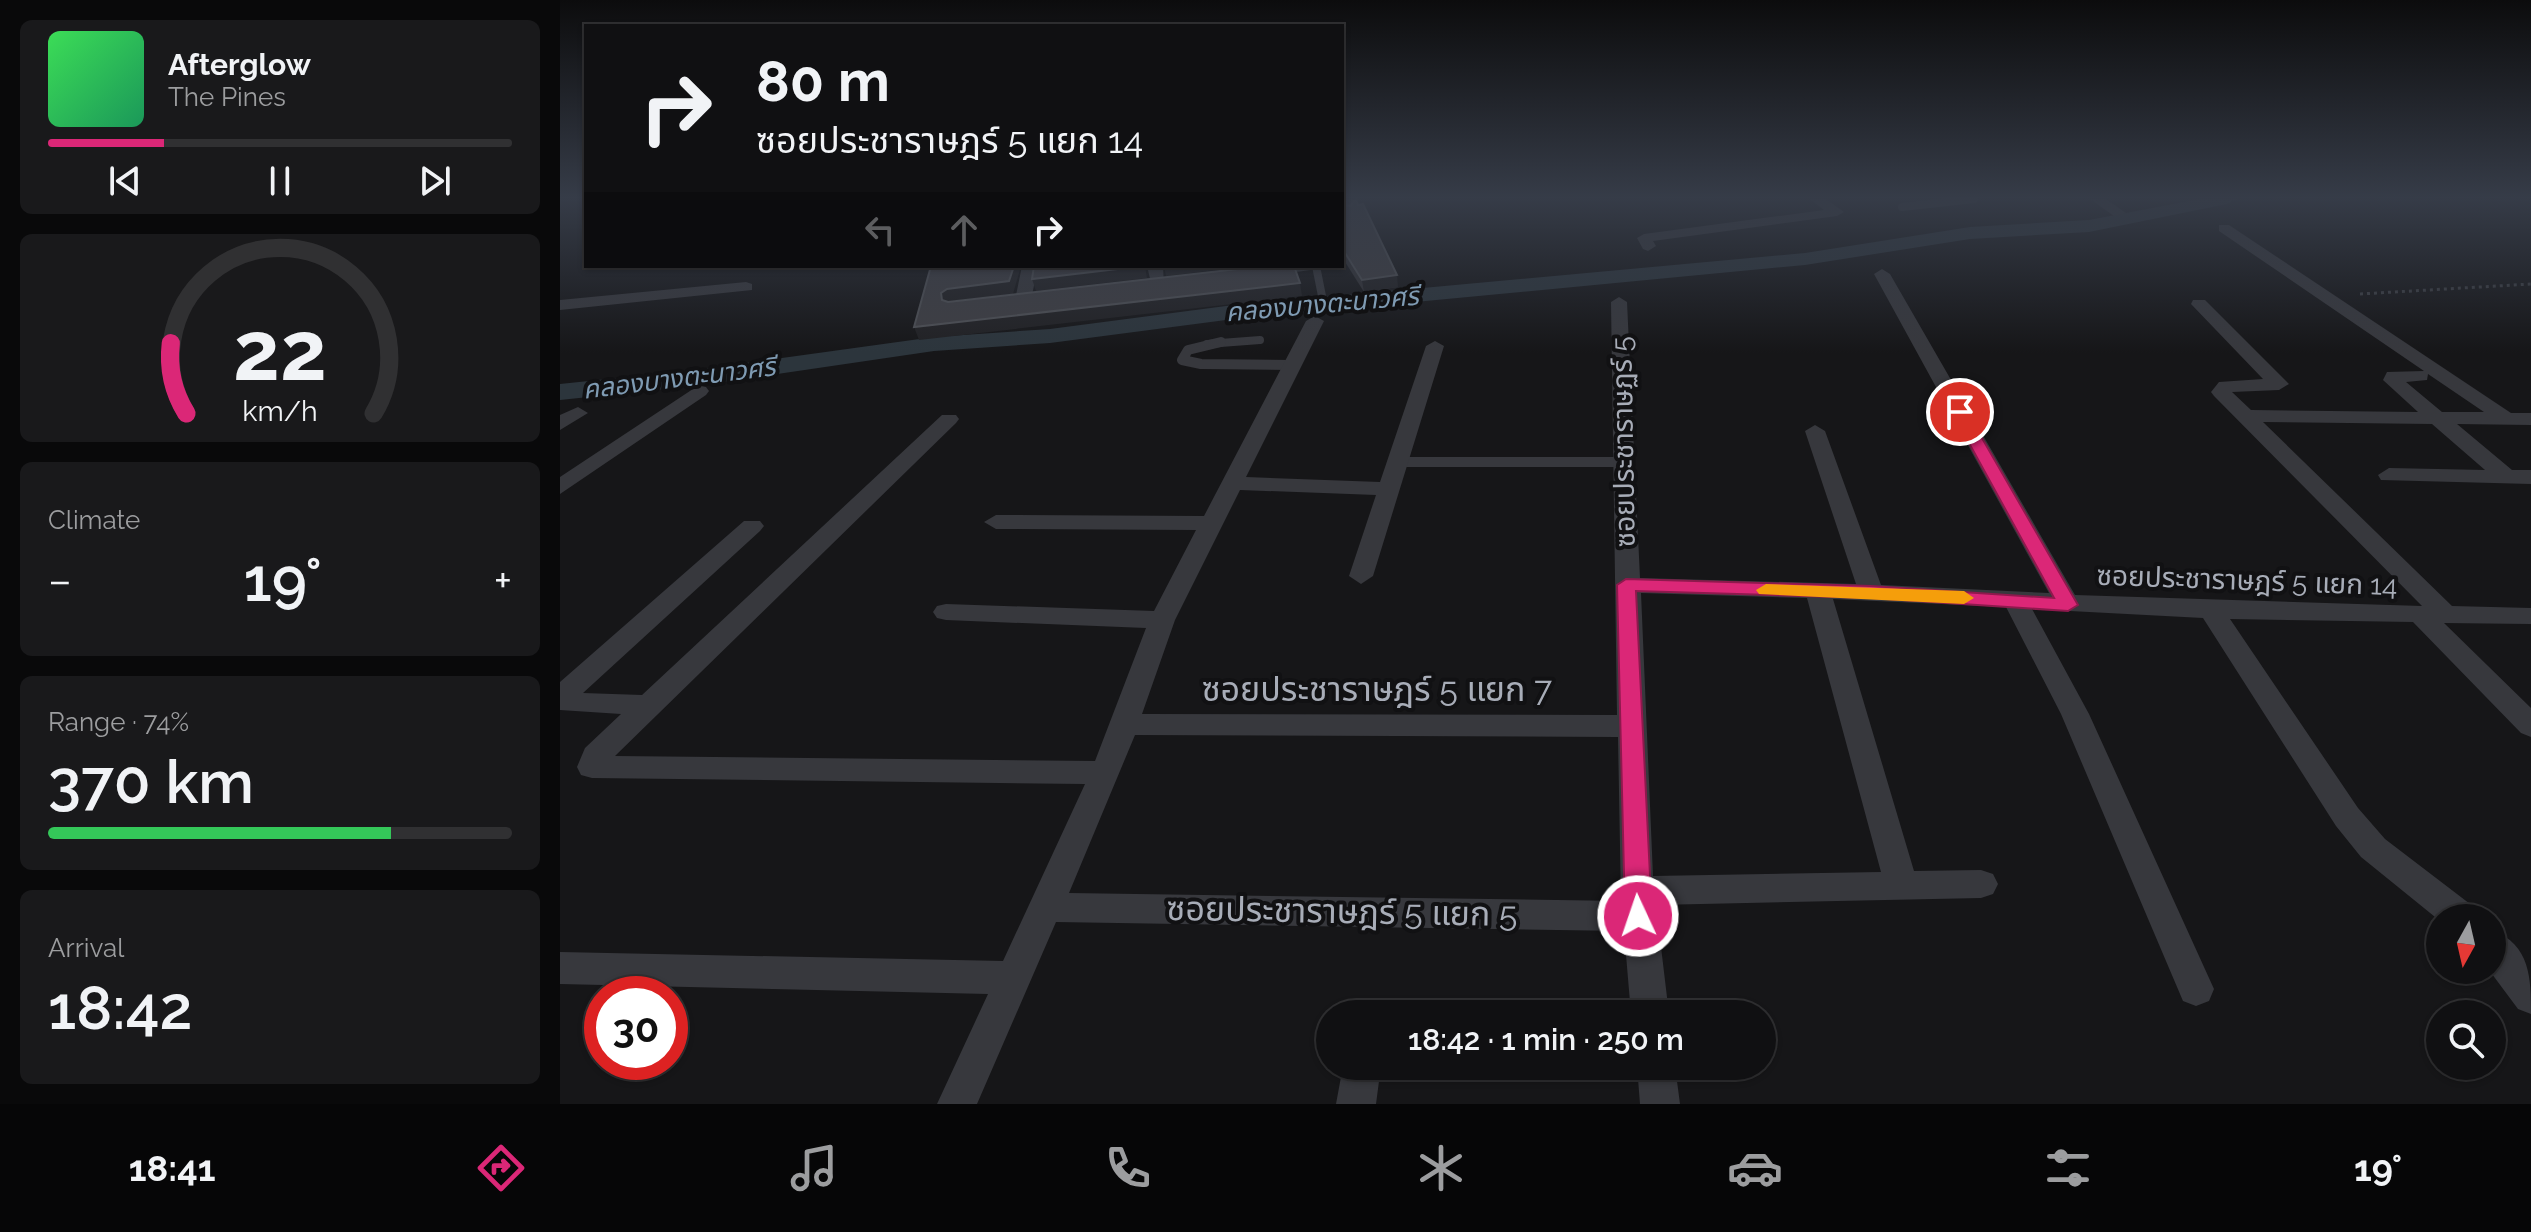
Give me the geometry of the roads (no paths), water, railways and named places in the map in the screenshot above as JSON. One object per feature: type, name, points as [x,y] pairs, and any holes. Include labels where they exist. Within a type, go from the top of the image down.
[{"type":"street","points":[[2256,251],[2507,419]]},
{"type":"street","points":[[1023,300],[1030,268]]},
{"type":"street","points":[[1155,268],[1158,284]]},
{"type":"street","points":[[1882,274],[2068,605]]},
{"type":"street","points":[[560,305],[746,287]]},
{"type":"street","name":"ซอยประชาราษฏร์ 5","points":[[1619,302],[1638,903],[1648,1000]]},
{"type":"street","points":[[2199,304],[2279,384],[2220,388],[2433,615],[2531,726]]},
{"type":"street","points":[[957,1104],[1106,773],[1162,620],[1208,523],[1319,308]]},
{"type":"street","points":[[1361,576],[1435,346]]},
{"type":"street","points":[[2420,376],[2394,376],[2392,380],[2433,418],[2507,477]]},
{"type":"street","points":[[560,487],[699,391]]},
{"type":"street","points":[[2245,416],[2531,419]]},
{"type":"street","points":[[949,419],[596,756],[592,767],[1106,773]]},
{"type":"street","points":[[1815,431],[1871,592]]},
{"type":"street","points":[[2389,475],[2531,477]]},
{"type":"street","points":[[1229,483],[1389,489]]},
{"type":"street","points":[[996,522],[1208,523]]},
{"type":"street","points":[[649,705],[569,703],[562,696],[752,526]]},
{"type":"street","name":"ซอยประชาราษฎร์ 5 แยก 14","points":[[1626,585],[1871,592],[2068,605],[2211,610],[2531,616]]},
{"type":"street","points":[[1818,591],[1901,885]]},
{"type":"street","points":[[2015,600],[2075,714],[2196,989]]},
{"type":"street","points":[[2211,610],[2347,817],[2373,848],[2444,904]]},
{"type":"street","points":[[946,612],[1162,620]]},
{"type":"street","name":"ซอยประชาราษฎร์ 5 แยก 7","points":[[1123,724],[1631,726]]},
{"type":"street","name":"ซอยประชาราษฎร์ 5 แยก 5","points":[[1045,907],[1638,903],[1901,885],[1981,884]]},
{"type":"street","points":[[2506,964],[2531,997]]},
{"type":"street","points":[[560,968],[1013,978]]},
{"type":"street","points":[[1356,1104],[1360,1080]]},
{"type":"street","points":[[1657,1080],[1660,1104]]},
{"type":"lane","points":[[1264,271],[1292,268]]},
{"type":"lane","points":[[1316,268],[1319,308]]},
{"type":"lane","points":[[1260,340],[1212,343],[1188,350],[1182,360],[1201,364],[1292,365]]},
{"type":"lane","points":[[1398,462],[1625,462]]},
{"type":"waterway","name":"คลองบางตะนาวศรี","points":[[560,392],[703,377],[934,344],[1050,336],[1226,313],[1805,259],[1859,251]]}]
